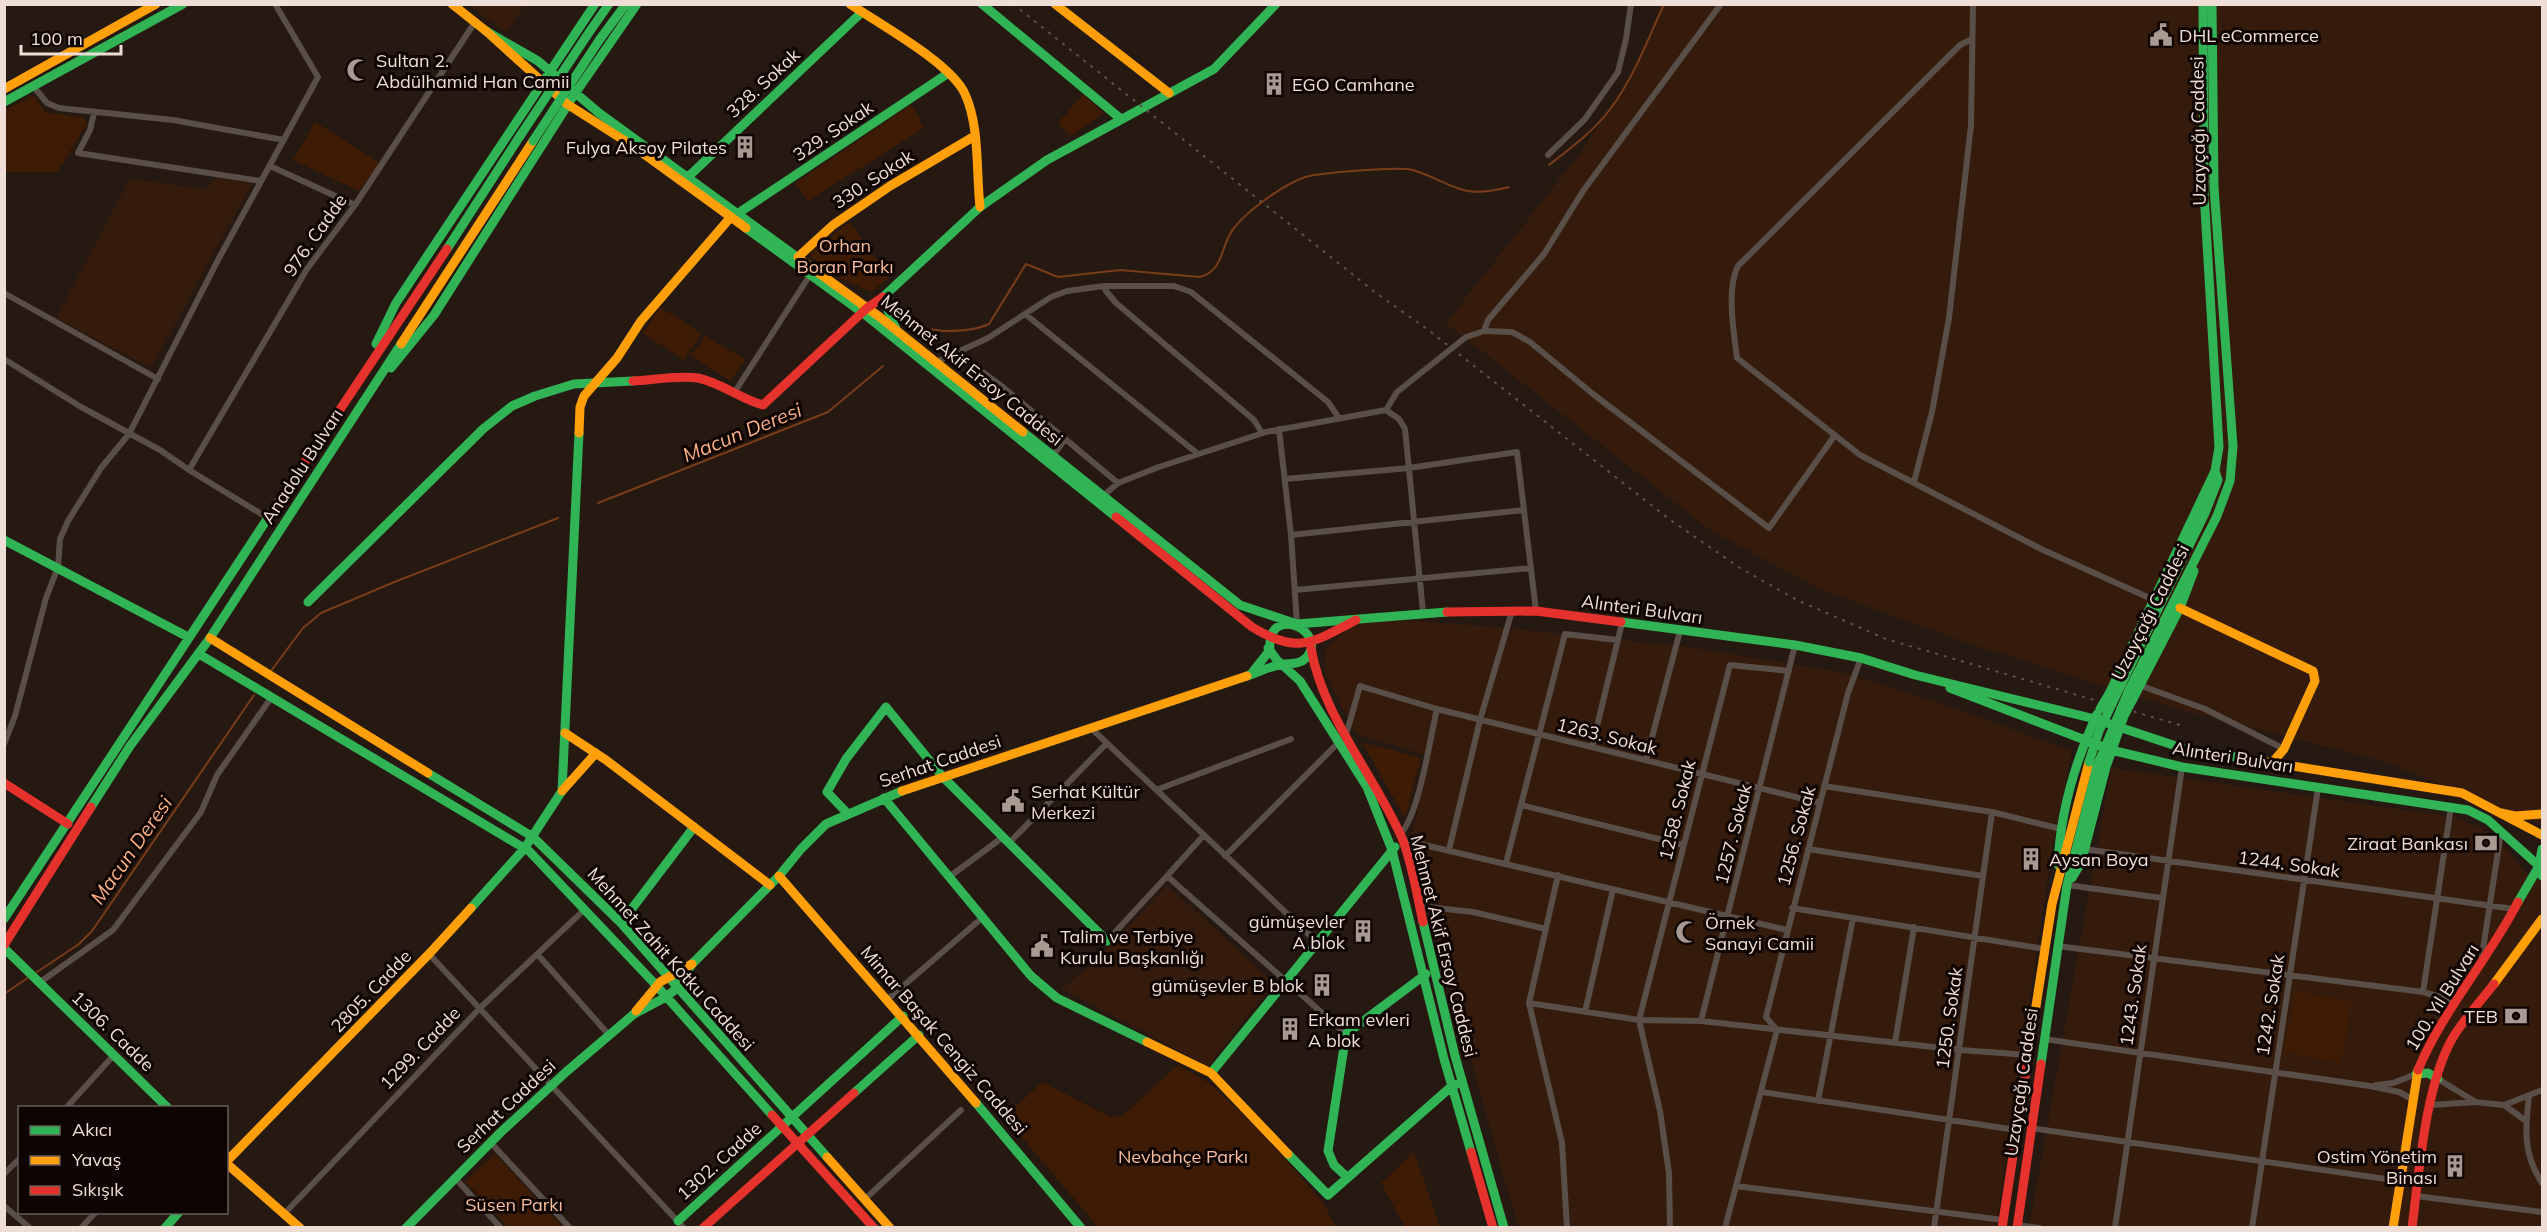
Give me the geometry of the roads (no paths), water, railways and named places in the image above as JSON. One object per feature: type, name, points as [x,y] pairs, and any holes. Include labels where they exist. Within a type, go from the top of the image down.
[{"type":"main road","points":[[4,89],[161,7],[183,4]]},
{"type":"main road","points":[[452,4],[486,31]]},
{"type":"main road","points":[[362,375],[396,303],[595,4]]},
{"type":"main road","name":"Anadolu Bulvarı","points":[[4,919],[188,637],[269,519],[609,4]]},
{"type":"main road","name":"Anadolu Bulvarı","points":[[4,947],[130,746],[210,638],[533,141],[600,39],[626,4]]},
{"type":"main road","points":[[376,383],[413,346],[575,91],[637,4]]},
{"type":"main road","points":[[850,4],[936,63],[964,91],[973,138],[980,207]]},
{"type":"main road","points":[[982,4],[1121,119]]},
{"type":"main road","points":[[1055,4],[1169,93]]},
{"type":"main road","points":[[308,602],[496,417],[512,406],[550,389],[595,382],[697,378],[723,386],[749,401],[763,405],[980,207],[1047,160],[1222,62],[1276,4]]},
{"type":"main road","name":"Uzayçağı Caddesi","points":[[2002,1224],[2058,880],[2093,764],[2128,690],[2218,480],[2215,471],[2219,447],[2204,192],[2203,4]]},
{"type":"main road","name":"Uzayçağı Caddesi","points":[[2128,690],[2208,533],[2230,480],[2233,446],[2214,187],[2212,4]]},
{"type":"main road","points":[[4,102],[34,87],[161,7]]},
{"type":"main road","name":"328. Sokak","points":[[688,177],[862,12]]},
{"type":"main road","name":"Mehmet Akif Ersoy Caddesi","points":[[486,31],[550,70],[599,113],[688,177],[810,275],[865,311]]},
{"type":"main road","name":"Mehmet Akif Ersoy Caddesi","points":[[486,31],[542,84],[567,104],[798,257],[1251,627],[1269,639],[1285,645],[1311,643],[1315,673],[1342,739],[1367,788],[1392,850],[1452,1086],[1493,1227]]},
{"type":"main road","points":[[566,48],[576,60],[593,65]]},
{"type":"main road","name":"329. Sokak","points":[[562,791],[580,407],[584,396],[617,358],[647,314],[707,242],[734,216],[947,74]]},
{"type":"main road","points":[[517,122],[525,122],[537,127],[544,140]]},
{"type":"main road","name":"330. Sokak","points":[[798,257],[833,225],[890,186],[973,138]]},
{"type":"main road","points":[[886,295],[887,308],[896,330]]},
{"type":"main road","points":[[877,320],[887,308]]},
{"type":"main road","name":"Mehmet Akif Ersoy Caddesi","points":[[877,320],[896,330],[1240,605],[1297,624]]},
{"type":"main road","points":[[2058,880],[2061,829],[2086,741],[2215,471]]},
{"type":"main road","points":[[2067,885],[2080,863],[2111,750],[2124,716],[2128,690],[2139,685],[2180,608],[2208,533]]},
{"type":"main road","points":[[4,540],[188,637]]},
{"type":"main road","name":"Uzayçağı Caddesi","points":[[2180,608],[2303,664],[2313,671],[2315,681],[2284,748],[2272,763]]},
{"type":"main road","name":"Alınteri Bulvarı","points":[[1297,624],[1423,612],[1536,611],[1795,645],[1861,658],[1915,675],[2111,750],[2182,767],[2468,810],[2488,820],[2524,850],[2539,866]]},
{"type":"main road","name":"Alınteri Bulvarı","points":[[1311,643],[1360,618]]},
{"type":"main road","points":[[1251,674],[1270,650],[1269,639],[1280,625],[1297,624],[1306,631],[1311,643]]},
{"type":"main road","name":"Mehmet Akif Ersoy Caddesi","points":[[1251,627],[1273,656],[1300,681],[1374,782],[1402,837],[1462,1082],[1504,1227]]},
{"type":"main road","name":"Mehmet Zahit Kotku Caddesi","points":[[210,638],[533,837],[621,923],[890,1227]]},
{"type":"main road","name":"Serhat Caddesi","points":[[406,1227],[490,1142],[550,1086],[634,1014],[666,997],[677,988],[692,964],[779,876],[826,824],[884,798],[942,776],[1092,729],[1251,674],[1283,664],[1296,664],[1302,661],[1310,650],[1311,643]]},
{"type":"main road","name":"Mehmet Zahit Kotku Caddesi","points":[[199,654],[524,849],[655,984],[874,1227]]},
{"type":"main road","name":"Alınteri Bulvarı","points":[[1915,675],[2095,719],[2185,749],[2462,793],[2542,835]]},
{"type":"main road","points":[[1317,705],[1326,700]]},
{"type":"main road","points":[[848,814],[827,792],[846,759],[886,707],[942,776],[1107,941]]},
{"type":"main road","points":[[565,733],[596,753],[770,885]]},
{"type":"main road","name":"Uzayçağı Caddesi","points":[[2284,748],[2284,765]]},
{"type":"main road","name":"2805. Cadde","points":[[228,1161],[429,954],[524,849],[562,791],[596,753]]},
{"type":"main road","name":"Uzayçağı Caddesi","points":[[2017,1226],[2067,885],[2093,764]]},
{"type":"main road","points":[[4,783],[68,824]]},
{"type":"main road","points":[[884,798],[1031,976],[1057,998],[1211,1073],[1328,1195],[1452,1086],[1462,1082]]},
{"type":"main road","points":[[2501,813],[2515,816],[2542,814]]},
{"type":"main road","points":[[621,923],[694,827]]},
{"type":"main road","points":[[1211,1073],[1287,982],[1402,837]]},
{"type":"main road","points":[[2542,849],[2539,866],[2542,876]]},
{"type":"main road","name":"100. Yıl Bulvarı","points":[[2394,1227],[2416,1074],[2424,1053],[2481,966],[2539,866]]},
{"type":"main road","name":"Mimar Başak Cengiz Caddesi","points":[[779,876],[903,1016],[1081,1227]]},
{"type":"main road","name":"100. Yıl Bulvarı","points":[[2412,1227],[2432,1106],[2442,1061],[2453,1038],[2542,919]]},
{"type":"main road","name":"1306. Cadde","points":[[4,947],[113,1056],[167,1106]]},
{"type":"main road","name":"Serhat Caddesi","points":[[634,1014],[655,984],[666,976],[692,964]]},
{"type":"main road","points":[[1347,1177],[1334,1165],[1328,1150],[1346,1034],[1423,975],[1434,971]]},
{"type":"main road","name":"1302. Cadde","points":[[681,1224],[782,1126],[903,1016]]},
{"type":"main road","points":[[703,1227],[919,1035]]},
{"type":"main road","points":[[2416,1074],[2427,1073],[2438,1079]]},
{"type":"main road","points":[[2412,1099],[2432,1106]]},
{"type":"main road","points":[[228,1165],[300,1227]]},
{"type":"main road","points":[[165,1227],[177,1214]]},
{"type":"street","points":[[4,744],[15,716],[46,598],[58,567],[60,538],[68,521],[101,468],[129,434],[318,77],[275,4]]},
{"type":"street","points":[[1548,155],[1585,119],[1618,72],[1631,4]]},
{"type":"street","points":[[1484,331],[1488,320],[1544,254],[1583,191],[1721,4]]},
{"type":"street","points":[[1914,482],[1932,412],[1948,330],[1971,125],[1972,4]]},
{"type":"street","name":"976. Cadde","points":[[189,470],[307,269],[355,205],[475,22]]},
{"type":"street","points":[[1972,39],[1960,45],[1741,262],[1735,274],[1732,325],[1737,358],[1860,455],[2042,549],[2154,600]]},
{"type":"street","points":[[34,87],[47,103],[53,106],[94,113],[173,120],[284,140]]},
{"type":"street","points":[[94,113],[90,129],[78,153],[261,181]]},
{"type":"street","points":[[270,166],[355,205]]},
{"type":"street","points":[[734,393],[810,275]]},
{"type":"street","points":[[1104,285],[1116,303],[1254,420],[1262,433]]},
{"type":"street","points":[[936,362],[988,338],[1059,293],[1104,285],[1174,286],[1187,289],[1328,402],[1339,418]]},
{"type":"street","points":[[4,293],[158,379]]},
{"type":"street","points":[[1025,314],[1198,454]]},
{"type":"street","points":[[1386,410],[1397,392],[1466,337],[1484,331],[1512,332],[1530,342],[1593,394],[1769,528],[1835,435]]},
{"type":"street","points":[[956,352],[1004,388],[1118,483]]},
{"type":"street","points":[[4,358],[129,434],[160,450],[269,519]]},
{"type":"street","points":[[1103,496],[1118,483],[1262,433],[1386,410],[1399,419],[1405,429],[1423,612]]},
{"type":"street","points":[[1279,429],[1291,535],[1297,624]]},
{"type":"street","points":[[1053,456],[1065,439]]},
{"type":"street","points":[[1285,479],[1409,468],[1517,452],[1536,611]]},
{"type":"street","points":[[1291,535],[1524,510]]},
{"type":"street","points":[[1295,590],[1532,568]]},
{"type":"street","points":[[1449,849],[1480,720],[1512,611]]},
{"type":"street","points":[[1592,747],[1622,623]]},
{"type":"street","points":[[1646,760],[1680,631]]},
{"type":"street","points":[[1506,863],[1565,634],[1618,640]]},
{"type":"street","name":"1257. Sokak","points":[[1701,1021],[1795,645]]},
{"type":"street","name":"1256. Sokak","points":[[1777,1030],[1766,1017],[1786,930],[1848,693],[1861,658]]},
{"type":"street","name":"1258. Sokak","points":[[1639,1020],[1730,665],[1789,671]]},
{"type":"street","points":[[2139,685],[2205,709],[2284,748]]},
{"type":"street","name":"1263. Sokak","points":[[1342,739],[1360,686],[1437,710],[1820,803]]},
{"type":"street","points":[[34,978],[113,930],[201,812],[217,775],[271,698]]},
{"type":"street","points":[[1437,710],[1415,804],[1408,827],[1402,837],[1786,930]]},
{"type":"street","points":[[1092,729],[1318,943]]},
{"type":"street","points":[[1156,790],[1292,739]]},
{"type":"street","points":[[1226,856],[1342,739]]},
{"type":"street","points":[[949,877],[1006,840],[1107,743]]},
{"type":"street","name":"1243. Sokak","points":[[2115,1227],[2182,767]]},
{"type":"street","points":[[1824,786],[1992,812],[2061,829]]},
{"type":"street","name":"1242. Sokak","points":[[2252,1227],[2318,788]]},
{"type":"street","points":[[1521,806],[1683,845]]},
{"type":"street","points":[[2423,992],[2451,807]]},
{"type":"street","name":"1250. Sokak","points":[[1934,1227],[1992,812]]},
{"type":"street","points":[[2481,966],[2501,832]]},
{"type":"street","points":[[1107,941],[1204,835]]},
{"type":"street","points":[[1808,849],[1983,876]]},
{"type":"street","name":"1244. Sokak","points":[[2084,849],[2514,909]]},
{"type":"street","points":[[1167,876],[1346,1034]]},
{"type":"street","points":[[1558,876],[1529,1003],[1562,1143],[1567,1227]]},
{"type":"street","points":[[2067,885],[2162,898]]},
{"type":"street","points":[[1585,1012],[1613,889]]},
{"type":"street","points":[[1419,906],[1440,906],[1546,928]]},
{"type":"street","points":[[1792,908],[2045,949]]},
{"type":"street","name":"1299. Cadde","points":[[284,1214],[480,1008],[584,910]]},
{"type":"street","points":[[888,999],[982,917]]},
{"type":"street","points":[[1818,1101],[1853,918]]},
{"type":"street","points":[[1895,1043],[1914,927]]},
{"type":"street","points":[[2057,946],[2423,992],[2440,997],[2454,1006]]},
{"type":"street","points":[[429,954],[681,1224]]},
{"type":"street","points":[[538,955],[609,1035]]},
{"type":"street","points":[[1529,1003],[1639,1020],[1701,1021],[1960,1050],[2029,1055]]},
{"type":"street","points":[[1639,1020],[1660,1111],[1669,1173],[1670,1227]]},
{"type":"street","points":[[1725,1227],[1777,1030]]},
{"type":"street","points":[[2044,1039],[2370,1086],[2400,1092],[2412,1099]]},
{"type":"street","points":[[67,1106],[113,1056]]},
{"type":"street","points":[[2370,1086],[2393,1083],[2416,1074]]},
{"type":"street","points":[[2438,1079],[2475,1102]]},
{"type":"street","points":[[2432,1106],[2475,1102],[2504,1105],[2542,1090]]},
{"type":"street","points":[[1761,1092],[2017,1130]]},
{"type":"street","points":[[2529,1096],[2526,1120],[2531,1165],[2542,1183]]},
{"type":"street","points":[[2504,1105],[2526,1120]]},
{"type":"street","points":[[865,1199],[961,1110]]},
{"type":"street","points":[[2031,1128],[2400,1181]]},
{"type":"street","points":[[490,1142],[570,1227]]},
{"type":"street","points":[[4,1174],[18,1160]]},
{"type":"street","points":[[455,1178],[501,1227]]},
{"type":"street","points":[[1736,1186],[1936,1211],[2002,1224]]},
{"type":"street","points":[[2416,1196],[2542,1212]]},
{"type":"street","points":[[4,1206],[30,1227]]},
{"type":"street","points":[[81,1227],[94,1214]]},
{"type":"street","points":[[2017,1226],[2040,1227]]},
{"type":"waterway","name":"Macun Deresi","points":[[1549,165],[1590,131],[1611,108],[1634,71],[1664,4]]},
{"type":"waterway","name":"Macun Deresi","points":[[922,331],[962,330],[989,324],[1026,264],[1058,277],[1120,270],[1200,277],[1208,274],[1218,263],[1234,228],[1257,206],[1305,177],[1359,170],[1405,169],[1468,191],[1492,191],[1509,187]]},
{"type":"waterway","name":"Macun Deresi","points":[[598,503],[828,412],[883,366]]},
{"type":"waterway","name":"Macun Deresi","points":[[271,671],[303,628],[321,613],[558,518]]},
{"type":"waterway","name":"Macun Deresi","points":[[34,974],[79,944],[92,931],[254,695]]},
{"type":"waterway","name":"Macun Deresi","points":[[4,994],[29,977]]},
{"type":"railway","points":[[1013,4],[1376,293],[1427,329],[1669,519],[1740,568],[1797,600],[1886,639],[2183,726]]},
{"type":"place","name":"DHL eCommerce","points":[[2161,35]]},
{"type":"place","name":"Sultan 2. Abdülhamid Han Camii","points":[[358,70]]},
{"type":"place","name":"EGO Camhane","points":[[1274,84]]},
{"type":"place","name":"Fulya Aksoy Pilates","points":[[745,147]]},
{"type":"place","name":"Serhat Kültür Merkezi","points":[[1013,801]]},
{"type":"place","name":"Ziraat Bankası","points":[[2486,843]]},
{"type":"place","name":"Aysan Boya","points":[[2031,859]]},
{"type":"place","name":"gümüşevler A blok","points":[[1363,931]]},
{"type":"place","name":"Örnek Sanayi Camii","points":[[1687,932]]},
{"type":"place","name":"Talim ve Terbiye Kurulu Başkanlığı","points":[[1042,946]]},
{"type":"place","name":"gümüşevler B blok","points":[[1322,985]]},
{"type":"place","name":"TEB","points":[[2516,1016]]},
{"type":"place","name":"Erkam evleri A blok","points":[[1290,1029]]},
{"type":"place","name":"Ostim Yönetim Binası","points":[[2455,1166]]},
{"type":"park label","name":"Orhan Boran Parkı","points":[[845,255]]},
{"type":"park label","name":"Nevbahçe Parkı","points":[[1183,1156]]},
{"type":"park label","name":"Süsen Parkı","points":[[514,1204]]}]
